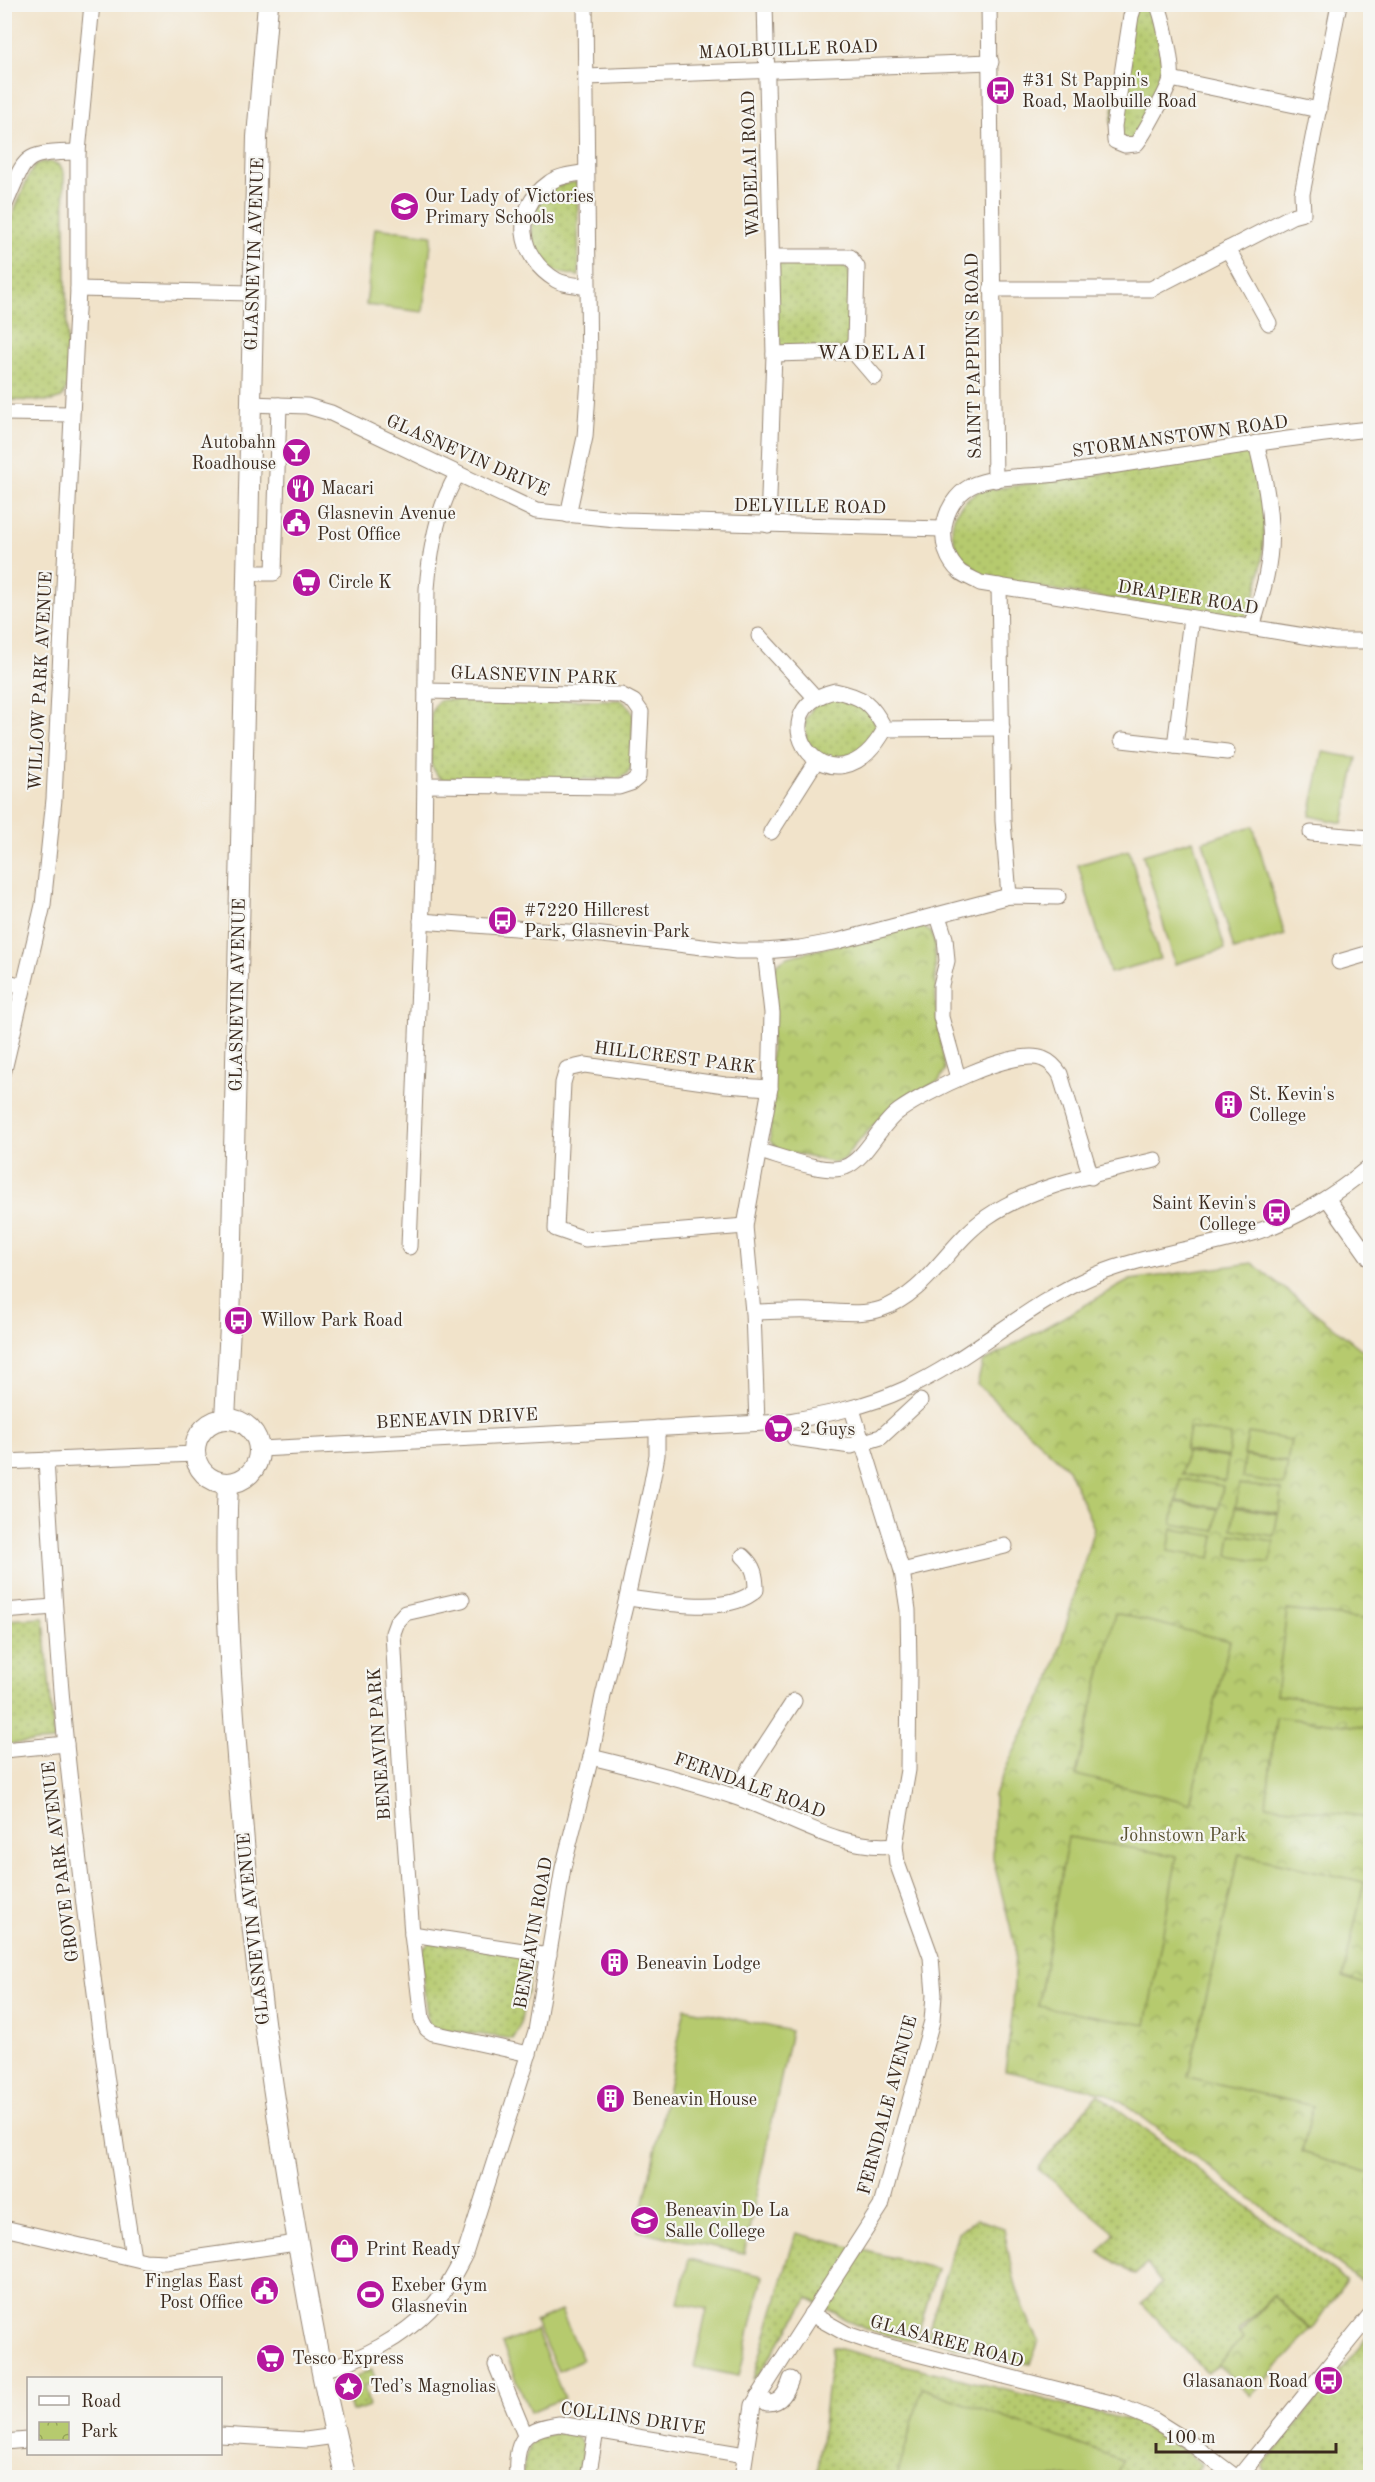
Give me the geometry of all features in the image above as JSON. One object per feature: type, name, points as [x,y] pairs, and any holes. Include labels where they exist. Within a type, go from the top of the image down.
[{"type":"main road","name":"GLASNEVIN AVENUE","points":[[225,1418],[230,1316],[252,293],[257,137],[268,4]]},
{"type":"main road","points":[[225,1418],[235,1419],[252,1430],[258,1439],[260,1449],[259,1459],[248,1476],[228,1484],[210,1479],[197,1464],[195,1454],[195,1443],[206,1426],[225,1418]]},
{"type":"main road","name":"GLASNEVIN AVENUE","points":[[228,1484],[228,1590],[248,1900],[265,2043],[296,2243],[335,2436],[346,2478]]},
{"type":"street","name":"WILLOW PARK AVENUE","points":[[4,1070],[43,905],[54,799],[78,289],[78,152],[92,4]]},
{"type":"street","points":[[568,515],[585,437],[589,378],[585,4]]},
{"type":"street","name":"WADELAI ROAD","points":[[765,4],[774,354],[768,525]]},
{"type":"street","name":"SAINT PAPPIN'S ROAD","points":[[942,529],[957,498],[971,486],[995,480],[989,4]]},
{"type":"street","points":[[1135,4],[1131,16],[1114,126],[1115,141],[1125,145],[1136,144],[1146,131],[1171,78],[1163,20],[1157,4]]},
{"type":"street","points":[[991,289],[1151,289],[1292,216],[1303,213],[1302,194],[1339,4]]},
{"type":"street","name":"MAOLBUILLE ROAD","points":[[586,77],[991,62]]},
{"type":"street","points":[[1171,78],[1319,110]]},
{"type":"street","points":[[4,207],[23,164],[29,158],[42,152],[78,152]]},
{"type":"street","points":[[585,172],[550,182],[536,195],[525,219],[524,235],[527,250],[537,266],[558,281],[588,287]]},
{"type":"street","points":[[1228,249],[1269,322]]},
{"type":"street","name":"WADELAI ROAD","points":[[772,257],[850,257],[857,267],[855,343],[851,349]]},
{"type":"street","points":[[78,289],[252,293]]},
{"type":"street","points":[[774,354],[847,352],[851,349],[875,377]]},
{"type":"street","name":"GLASNEVIN DRIVE","points":[[250,404],[308,406],[331,413],[536,511],[676,521]]},
{"type":"street","points":[[247,573],[274,573],[279,405]]},
{"type":"street","points":[[4,413],[71,414]]},
{"type":"street","name":"STORMANSTOWN ROAD","points":[[995,480],[1056,474],[1256,443],[1371,429]]},
{"type":"street","points":[[1252,627],[1267,570],[1271,527],[1264,474],[1256,443]]},
{"type":"street","name":"GLASNEVIN PARK","points":[[409,1247],[425,786],[429,559],[447,496],[458,475]]},
{"type":"street","points":[[249,504],[276,506]]},
{"type":"street","name":"DELVILLE ROAD","points":[[676,521],[942,529]]},
{"type":"street","points":[[942,529],[943,542],[948,555],[960,572],[980,583],[999,586],[1003,821],[1009,897]]},
{"type":"street","name":"DRAPIER ROAD","points":[[999,586],[1335,641],[1371,641]]},
{"type":"street","points":[[1175,746],[1191,618]]},
{"type":"street","points":[[759,636],[815,698]]},
{"type":"street","name":"GLASNEVIN PARK","points":[[425,786],[619,787],[631,783],[638,777],[641,712],[634,702],[621,695],[426,691]]},
{"type":"street","points":[[835,691],[864,700],[875,711],[885,729],[870,752],[847,765],[816,761],[808,754],[800,740],[800,720],[808,704],[815,698],[835,691]]},
{"type":"street","points":[[885,729],[1002,728]]},
{"type":"street","points":[[1122,740],[1227,752]]},
{"type":"street","points":[[771,832],[816,761]]},
{"type":"street","points":[[1311,833],[1371,838]]},
{"type":"street","points":[[421,921],[594,934],[736,951],[765,951],[838,941],[1009,897],[1058,897]]},
{"type":"street","points":[[938,916],[945,938],[946,961],[941,985],[941,1017],[958,1078]]},
{"type":"street","name":"HILLCREST PARK","points":[[757,1423],[753,1312],[745,1226],[770,1088],[772,1013],[765,951]]},
{"type":"street","points":[[1339,962],[1371,953]]},
{"type":"street","points":[[4,981],[23,986]]},
{"type":"street","points":[[759,1151],[830,1169],[845,1167],[860,1155],[898,1112],[958,1078],[1001,1062],[1023,1057],[1043,1058],[1060,1074],[1091,1177]]},
{"type":"street","name":"HILLCREST PARK","points":[[745,1226],[585,1239],[556,1229],[563,1083],[567,1069],[585,1065],[725,1085],[770,1088]]},
{"type":"street","points":[[753,1312],[857,1313],[879,1310],[903,1299],[987,1217],[1070,1181],[1155,1160]]},
{"type":"street","name":"BENEAVIN DRIVE","points":[[260,1449],[783,1422],[852,1409],[905,1389],[945,1367],[1078,1283],[1138,1262],[1255,1232],[1327,1198],[1371,1166]]},
{"type":"street","points":[[1327,1198],[1371,1259]]},
{"type":"street","points":[[794,1438],[851,1446],[881,1437],[920,1401]]},
{"type":"street","name":"FERNDALE AVENUE","points":[[811,2314],[881,2206],[932,2021],[934,1995],[931,1957],[897,1863],[895,1845],[908,1770],[908,1610],[903,1571],[852,1409]]},
{"type":"street","name":"BENEAVIN ROAD","points":[[322,2370],[365,2355],[393,2338],[430,2309],[447,2287],[465,2254],[536,2031],[563,1868],[627,1598],[657,1455],[657,1428]]},
{"type":"street","points":[[4,1462],[195,1454]]},
{"type":"street","name":"GROVE PARK AVENUE","points":[[46,1460],[54,1607],[66,1744],[106,2086],[133,2258]]},
{"type":"street","points":[[903,1571],[1005,1546]]},
{"type":"street","points":[[627,1598],[692,1604],[728,1604],[738,1601],[748,1597],[756,1590],[754,1570],[743,1556]]},
{"type":"street","name":"BENEAVIN PARK","points":[[462,1600],[405,1613],[397,1622],[393,1633],[412,1934],[422,2019],[427,2029],[433,2033],[529,2054]]},
{"type":"street","points":[[4,1611],[54,1607]]},
{"type":"street","points":[[740,1798],[742,1781],[794,1701]]},
{"type":"street","points":[[4,1750],[66,1744]]},
{"type":"street","name":"FERNDALE ROAD","points":[[591,1757],[661,1773],[740,1798],[828,1834],[867,1845],[895,1845]]},
{"type":"street","points":[[412,1934],[549,1955]]},
{"type":"street","points":[[4,2228],[133,2258],[165,2262],[296,2243]]},
{"type":"street","points":[[742,2478],[753,2405],[811,2314]]},
{"type":"street","name":"GLASAREE ROAD","points":[[811,2314],[847,2334],[874,2343],[1115,2404],[1154,2420],[1189,2442],[1237,2478]]},
{"type":"street","points":[[1237,2478],[1371,2315]]},
{"type":"street","points":[[496,2365],[525,2435],[519,2445],[516,2460],[517,2478]]},
{"type":"street","points":[[758,2396],[767,2403],[777,2402],[784,2395],[791,2379]]},
{"type":"street","name":"COLLINS DRIVE","points":[[525,2435],[541,2427],[559,2424],[745,2455]]},
{"type":"street","points":[[588,2478],[596,2431]]},
{"type":"street","points":[[222,2435],[306,2440],[335,2436]]},
{"type":"street","points":[[4,2442],[27,2440]]},
{"type":"green space","points":[[1134,5],[1156,5],[1161,20],[1164,77],[1153,106],[1132,143],[1123,147],[1111,122]]},
{"type":"green space","points":[[42,162],[55,163],[64,172],[68,385],[62,398],[52,401],[5,400],[5,234],[29,175],[35,166]]},
{"type":"green space","points":[[577,182],[579,276],[547,268],[541,262],[535,250],[532,228],[536,208],[547,193],[566,184]]},
{"type":"green space","points":[[375,228],[432,235],[423,312],[366,305]]},
{"type":"green space","points":[[775,262],[844,264],[850,274],[851,339],[845,348],[778,347]]},
{"type":"green space","points":[[1250,452],[1258,467],[1263,490],[1263,551],[1256,592],[1250,609],[1242,620],[993,580],[967,562],[958,551],[953,539],[952,526],[956,513],[965,501],[979,491]]},
{"type":"green space","points":[[846,696],[872,715],[878,731],[862,752],[829,761],[806,741],[805,720],[816,703]]},
{"type":"green space","points":[[442,700],[621,700],[630,708],[633,715],[631,767],[628,773],[619,779],[443,780],[431,765],[431,713],[437,702]]},
{"type":"green space","points":[[1323,752],[1357,758],[1343,823],[1310,816]]},
{"type":"green space","points":[[1253,826],[1285,935],[1234,950],[1203,841]]},
{"type":"green space","points":[[1193,840],[1225,949],[1175,964],[1143,855]]},
{"type":"green space","points":[[1129,850],[1160,959],[1110,973],[1078,865]]},
{"type":"green space","points":[[919,925],[931,932],[935,944],[936,1007],[945,1070],[939,1081],[892,1106],[852,1148],[845,1159],[835,1163],[779,1150],[770,1141],[772,976],[777,964],[787,957]]},
{"type":"green space","name":"Johnstown Park","points":[[1252,1263],[1370,1356],[1370,2271],[1364,2281],[1355,2277],[1129,2107],[1106,2093],[1005,2071],[1013,2008],[1015,1946],[993,1859],[994,1795],[1050,1681],[1094,1528],[1068,1469],[977,1384],[983,1362],[1130,1280]]},
{"type":"green space","points":[[1189,1428],[1231,1435],[1228,1457],[1185,1450]]},
{"type":"green space","points":[[1248,1433],[1291,1440],[1287,1462],[1244,1455]]},
{"type":"green space","points":[[1186,1452],[1228,1458],[1225,1481],[1182,1474]]},
{"type":"green space","points":[[1245,1456],[1288,1463],[1284,1485],[1242,1478]]},
{"type":"green space","points":[[1180,1479],[1223,1486],[1219,1508],[1177,1501]]},
{"type":"green space","points":[[1239,1484],[1282,1490],[1279,1513],[1236,1506]]},
{"type":"green space","points":[[1176,1502],[1218,1509],[1215,1531],[1172,1524]]},
{"type":"green space","points":[[1235,1507],[1278,1514],[1274,1536],[1232,1529]]},
{"type":"green space","points":[[1172,1529],[1215,1536],[1211,1558],[1168,1551]]},
{"type":"green space","points":[[1231,1534],[1274,1541],[1270,1563],[1228,1556]]},
{"type":"green space","points":[[1287,1610],[1370,1620],[1370,1707],[1276,1695]]},
{"type":"green space","points":[[1115,1613],[1230,1641],[1190,1803],[1076,1775]]},
{"type":"green space","points":[[44,1618],[54,1741],[5,1744],[4,1620]]},
{"type":"green space","points":[[1276,1717],[1370,1728],[1370,1817],[1266,1805]]},
{"type":"green space","points":[[1068,1837],[1177,1856],[1146,2025],[1038,2006]]},
{"type":"green space","points":[[1239,1854],[1364,1882],[1343,1977],[1370,1986],[1370,2173],[1302,2152],[1313,2106],[1188,2077]]},
{"type":"green space","points":[[430,1942],[503,1952],[533,1962],[519,2029],[513,2039],[434,2028],[428,2024],[421,1960],[423,1949]]},
{"type":"green space","points":[[685,2008],[791,2031],[744,2253],[638,2231]]},
{"type":"green space","points":[[1098,2094],[1346,2281],[1312,2330],[1273,2296],[1238,2331],[1244,2338],[1218,2366],[1207,2373],[1142,2304],[1161,2283],[1147,2264],[1135,2275],[1099,2252],[1115,2233],[1038,2169]]},
{"type":"green space","points":[[976,2219],[1004,2228],[1016,2286],[1039,2341],[1030,2364],[926,2339],[958,2233]]},
{"type":"green space","points":[[796,2233],[937,2269],[916,2341],[877,2333],[852,2323],[809,2298],[759,2374],[753,2379]]},
{"type":"green space","points":[[689,2259],[763,2276],[739,2376],[694,2367],[707,2309],[678,2303]]},
{"type":"green space","points":[[1273,2296],[1311,2330],[1251,2396],[1218,2366],[1243,2338],[1239,2334]]},
{"type":"green space","points":[[561,2311],[583,2360],[558,2371],[535,2322]]},
{"type":"green space","points":[[536,2330],[564,2398],[530,2412],[502,2344]]},
{"type":"green space","points":[[1370,2334],[1370,2477],[1267,2477],[1263,2466]]},
{"type":"green space","points":[[832,2347],[1135,2422],[1182,2449],[1202,2464],[1191,2478],[817,2478]]},
{"type":"green space","points":[[372,2370],[377,2383],[364,2386],[369,2406],[352,2412],[346,2392],[356,2378]]},
{"type":"green space","points":[[922,2388],[1122,2460],[1116,2477],[897,2477]]},
{"type":"green space","points":[[567,2433],[575,2436],[582,2445],[583,2456],[579,2477],[522,2478],[529,2449],[538,2438]]},
{"type":"place","name":"#31 St Pappin's Road, Maolbuille Road","points":[[1001,90]]},
{"type":"place","name":"Our Lady of Victories Primary Schools","points":[[404,206]]},
{"type":"place","name":"Autobahn Roadhouse","points":[[297,452]]},
{"type":"place","name":"Macari","points":[[300,488]]},
{"type":"place","name":"Glasnevin Avenue Post Office","points":[[296,523]]},
{"type":"place","name":"Circle K","points":[[307,582]]},
{"type":"place","name":"#7220 Hillcrest Park, Glasnevin Park","points":[[503,920]]},
{"type":"place","name":"St. Kevin's College","points":[[1228,1104]]},
{"type":"place","name":"Saint Kevin's College","points":[[1277,1213]]},
{"type":"place","name":"Willow Park Road","points":[[239,1320]]},
{"type":"place","name":"2 Guys","points":[[779,1429]]},
{"type":"place","name":"Beneavin Lodge","points":[[615,1963]]},
{"type":"place","name":"Beneavin House","points":[[611,2099]]},
{"type":"place","name":"Beneavin De La Salle College","points":[[644,2220]]},
{"type":"place","name":"Print Ready","points":[[345,2249]]},
{"type":"place","name":"Finglas East Post Office","points":[[264,2291]]},
{"type":"place","name":"Exeber Gym Glasnevin","points":[[370,2295]]},
{"type":"place","name":"Tesco Express","points":[[271,2358]]},
{"type":"place","name":"Glasanaon Road","points":[[1329,2381]]},
{"type":"place","name":"Ted’s Magnolias","points":[[349,2386]]},
{"type":"district","name":"WADELAI","points":[[872,352]]}]
